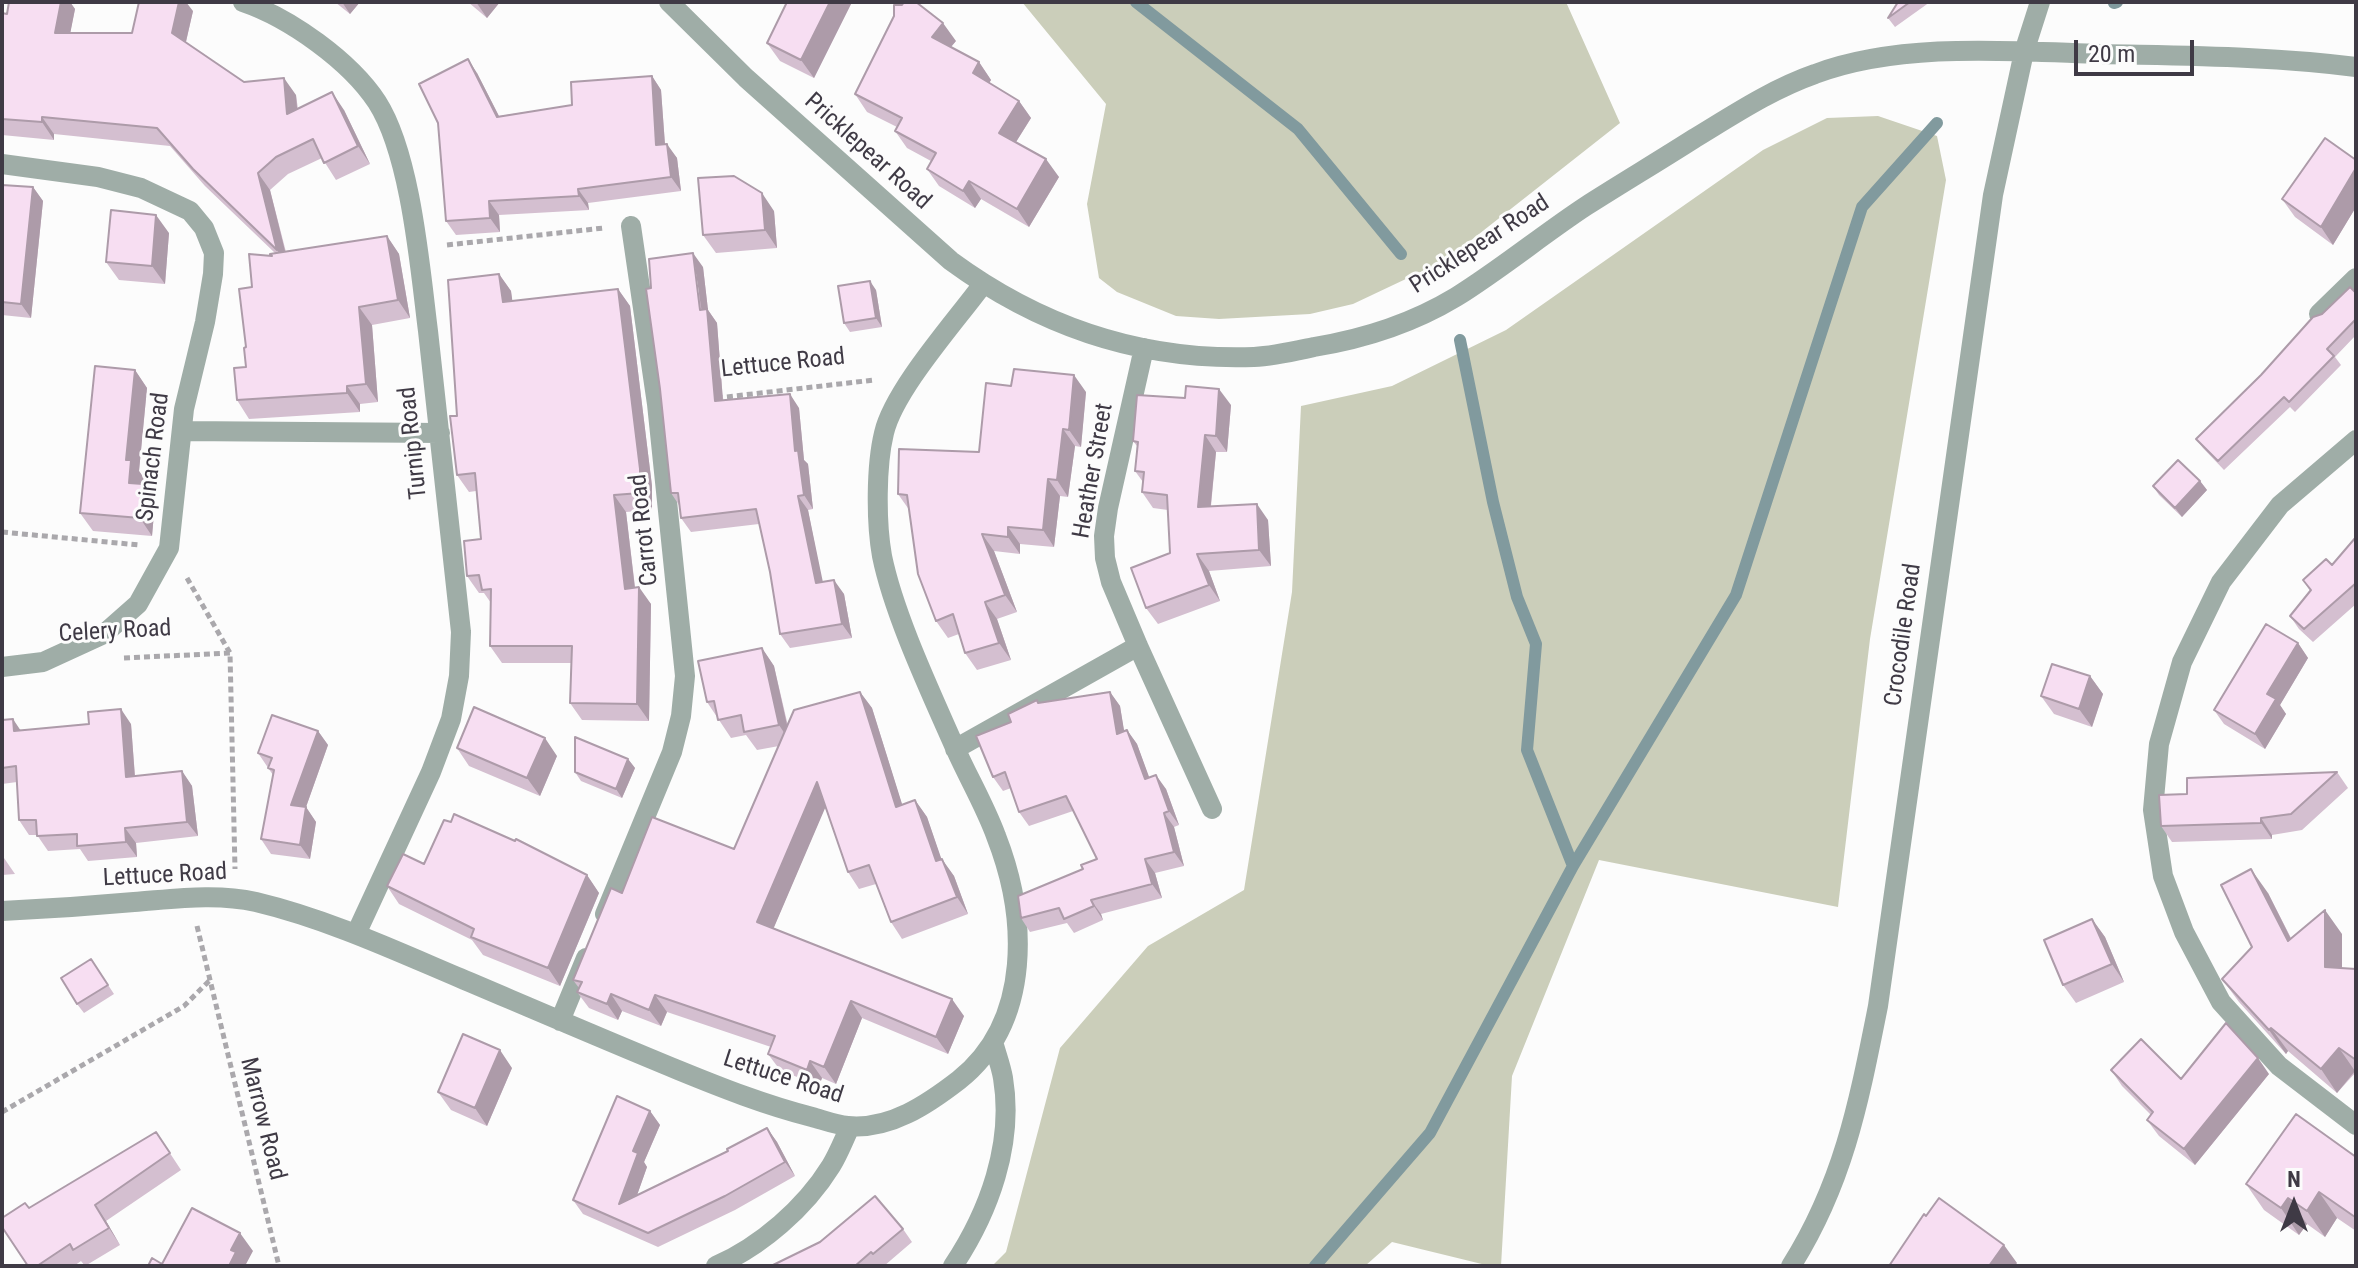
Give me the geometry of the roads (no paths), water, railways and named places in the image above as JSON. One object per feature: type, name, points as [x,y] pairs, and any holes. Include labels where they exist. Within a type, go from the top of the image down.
[{"type":"street","name":"Turnip Road","points":[[243,2],[315,40],[347,68],[377,101],[391,129],[418,248],[461,632],[459,676],[451,719],[431,772],[356,934]]},
{"type":"street","name":"Pricklepear Road","points":[[669,2],[758,89],[951,261],[983,284],[1050,320],[1089,334],[1144,348],[1206,356],[1258,357],[1340,343],[1406,322],[1455,298],[1586,206],[1747,106],[1814,74],[1862,60],[1925,53],[2024,52],[2301,60],[2356,67]]},
{"type":"street","name":"Crocodile Road","points":[[1791,1266],[1809,1238],[1841,1169],[1858,1110],[1876,1021],[1993,195],[2024,52],[2040,2]]},
{"type":"street","name":"Spinach Road","points":[[2,164],[98,177],[141,188],[190,211],[204,228],[214,253],[213,274],[184,409],[169,548]]},
{"type":"street","name":"Carrot Road","points":[[560,1021],[672,752],[681,716],[685,676],[657,404],[631,226]]},
{"type":"street","points":[[2319,314],[2356,278]]},
{"type":"street","name":"Lettuce Road","points":[[2,911],[190,898],[235,898],[356,934],[763,1105],[850,1127],[881,1123],[907,1115],[934,1100],[969,1072],[993,1042],[1014,990],[1019,951],[1018,919],[996,834],[955,749],[902,620],[882,554],[880,462],[884,432],[893,406],[983,284]]},
{"type":"street","name":"Heather Street","points":[[1144,348],[1104,536],[1105,558],[1111,582],[1138,646],[1212,809]]},
{"type":"street","points":[[182,431],[440,433]]},
{"type":"street","points":[[2356,440],[2280,505],[2221,582],[2182,662],[2159,744],[2153,810],[2163,876],[2184,932],[2221,1002],[2279,1066],[2356,1125]]},
{"type":"street","name":"Celery Road","points":[[2,667],[43,662],[104,634],[138,604],[169,548]]},
{"type":"street","points":[[955,749],[1138,646]]},
{"type":"street","points":[[953,1266],[975,1233],[990,1198],[1003,1137],[1003,1078],[993,1042]]},
{"type":"street","points":[[716,1266],[762,1239],[807,1199],[831,1165],[850,1127]]},
{"type":"waterway","points":[[1136,2],[1298,129],[1401,254]]},
{"type":"waterway","points":[[1315,1266],[1430,1133],[1573,866],[1736,595],[1862,207],[1937,123]]},
{"type":"waterway","points":[[1460,340],[1493,502],[1517,597],[1536,644],[1527,750],[1573,866]]}]
